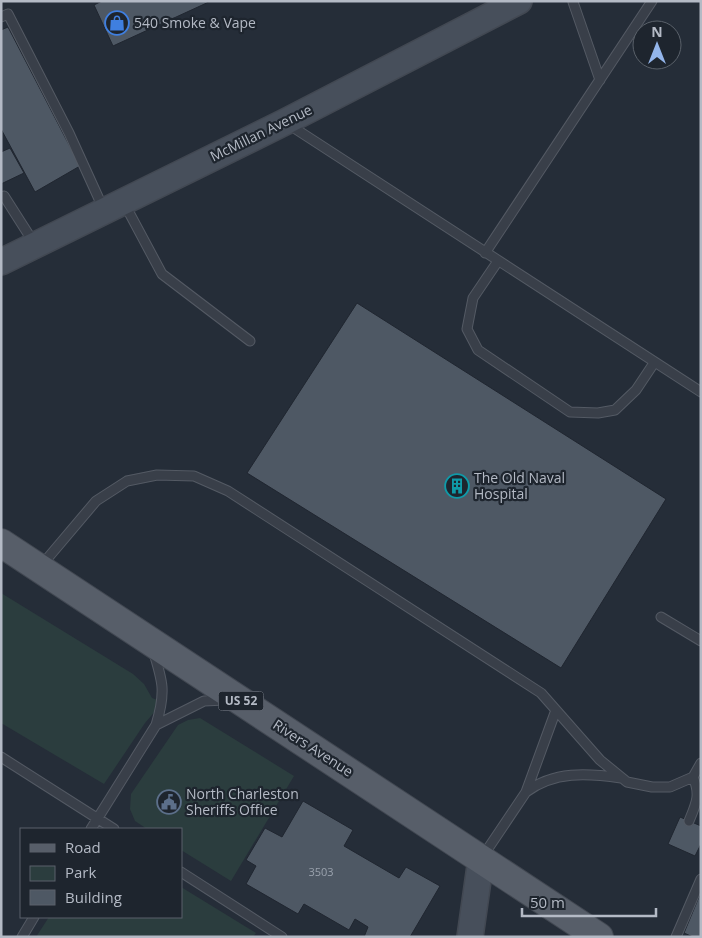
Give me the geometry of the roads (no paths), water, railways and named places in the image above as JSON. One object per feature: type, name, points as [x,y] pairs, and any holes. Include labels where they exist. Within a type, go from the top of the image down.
[{"type":"main road","name":"Rivers Avenue","points":[[1,543],[599,937]]},
{"type":"street","name":"McMillan Avenue","points":[[1,262],[284,122],[519,1]]},
{"type":"street","points":[[470,937],[481,859]]},
{"type":"lane","points":[[484,252],[652,1]]},
{"type":"lane","points":[[573,2],[600,80]]},
{"type":"lane","points":[[1,17],[8,14],[70,133],[114,206],[162,274],[250,341]]},
{"type":"lane","points":[[284,122],[701,392]]},
{"type":"lane","points":[[1,197],[4,196],[35,245]]},
{"type":"lane","points":[[498,261],[473,298],[468,329],[471,336],[478,350],[570,412],[598,413],[615,410],[636,390],[654,363]]},
{"type":"lane","points":[[39,568],[96,501],[127,482],[157,475],[194,476],[228,491],[541,693],[600,760],[627,782],[652,788],[670,787],[693,777],[701,763]]},
{"type":"lane","points":[[661,617],[701,641]]},
{"type":"lane","points":[[92,828],[156,725],[163,702],[162,680],[150,641]]},
{"type":"lane","points":[[156,725],[204,701],[238,699]]},
{"type":"lane","points":[[481,859],[526,792],[556,710]]},
{"type":"lane","points":[[1,757],[112,828]]},
{"type":"lane","points":[[526,792],[540,781],[561,776],[588,774],[622,778]]},
{"type":"lane","points":[[689,821],[698,800],[698,789],[693,777]]},
{"type":"lane","points":[[182,873],[282,937]]},
{"type":"lane","points":[[676,937],[701,879]]},
{"type":"lane","points":[[22,937],[33,918]]},
{"type":"place","name":"540 Smoke & Vape","points":[[117,23]]},
{"type":"place","name":"The Old Naval Hospital","points":[[457,486]]},
{"type":"place","name":"North Charleston Sheriffs Office","points":[[169,802]]}]
